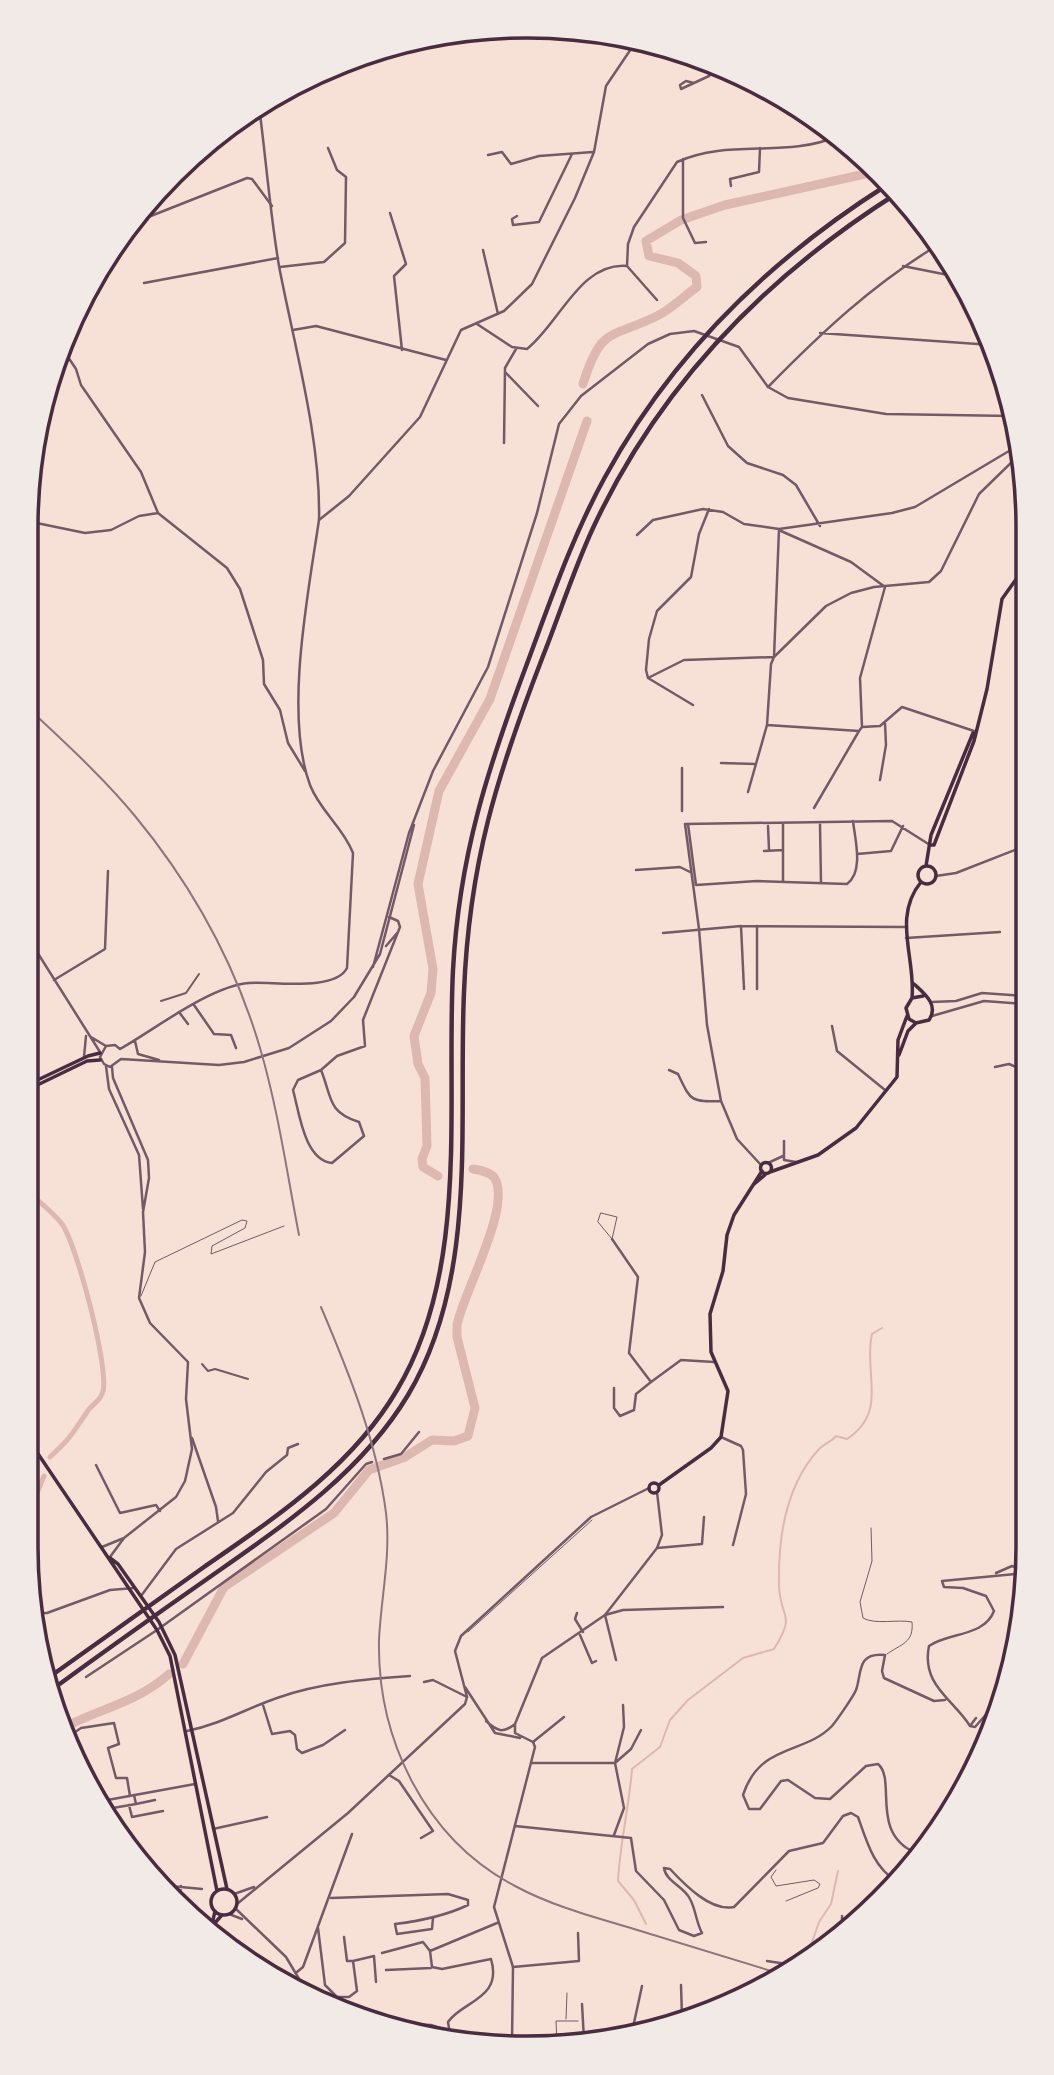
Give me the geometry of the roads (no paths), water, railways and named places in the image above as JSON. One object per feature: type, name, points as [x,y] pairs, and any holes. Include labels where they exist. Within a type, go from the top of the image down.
[{"type":"highway","points":[[55,1673],[285,1509],[348,1454],[384,1410],[418,1348],[434,1302],[443,1252],[448,1193],[455,943],[461,886],[481,792],[563,569],[591,504],[639,421],[700,341],[797,248],[880,190]]},
{"type":"highway","points":[[58,1685],[274,1532],[336,1482],[369,1448],[396,1414],[430,1350],[445,1306],[457,1234],[466,944],[472,884],[488,812],[519,718],[591,531],[635,449],[677,387],[726,329],[808,254],[888,199]]},
{"type":"main road","points":[[765,1171],[801,1162],[842,1140],[873,1108],[897,1077],[898,1040],[914,985],[905,927],[913,893],[921,881],[919,871],[926,866],[930,845],[934,845],[974,741],[974,732],[987,689],[1002,599],[1016,579]]},
{"type":"main road","points":[[921,881],[930,884],[936,876],[933,869],[926,866]]},
{"type":"main road","points":[[907,1016],[916,1023],[925,1022],[932,1016],[932,1002],[914,985]]},
{"type":"main road","points":[[912,998],[923,996]]},
{"type":"main road","points":[[899,1057],[905,1037],[916,1023]]},
{"type":"main road","points":[[38,1081],[83,1058],[100,1053]]},
{"type":"main road","points":[[38,1082],[87,1061],[100,1060]]},
{"type":"main road","points":[[770,1165],[790,1165]]},
{"type":"main road","points":[[659,1485],[653,1483],[649,1488],[651,1492],[657,1492],[659,1485],[711,1448],[720,1437],[728,1391],[714,1362],[709,1342],[710,1314],[723,1271],[727,1235],[749,1188],[770,1165]]},
{"type":"main road","points":[[765,1171],[770,1165]]},
{"type":"main road","points":[[38,1454],[102,1547],[161,1626],[182,1675],[191,1754],[217,1891]]},
{"type":"main road","points":[[110,1558],[157,1630],[173,1665],[198,1757],[227,1889],[234,1894],[236,1906],[229,1914],[222,1915],[215,1911]]},
{"type":"main road","points":[[197,1783],[205,1788]]},
{"type":"main road","points":[[214,1923],[215,1911],[211,1898],[217,1891],[227,1889]]},
{"type":"main road","points":[[215,1924],[222,1915]]},
{"type":"street","points":[[319,520],[349,496],[413,425],[461,330],[498,314],[516,301],[538,274],[594,152],[606,86],[630,50]]},
{"type":"street","points":[[694,83],[711,75]]},
{"type":"street","points":[[261,118],[279,267],[293,330],[317,475],[319,520],[298,701],[306,772]]},
{"type":"street","points":[[657,300],[628,266],[628,244],[634,227],[655,197],[669,170],[682,159],[729,147],[794,148],[825,140]]},
{"type":"street","points":[[279,267],[324,262],[345,243],[346,177],[337,170],[328,148]]},
{"type":"street","points":[[731,186],[730,179],[759,172],[760,148]]},
{"type":"street","points":[[488,155],[502,152],[512,164],[539,156],[594,152]]},
{"type":"street","points":[[517,216],[512,219],[513,225],[539,222],[572,154]]},
{"type":"street","points":[[682,159],[684,220],[695,243],[706,242]]},
{"type":"street","points":[[151,216],[247,178],[252,179],[272,206]]},
{"type":"street","points":[[390,214],[406,264],[394,276],[401,350]]},
{"type":"street","points":[[483,250],[498,314]]},
{"type":"street","points":[[768,387],[820,333],[903,266],[929,250]]},
{"type":"street","points":[[145,283],[278,258]]},
{"type":"street","points":[[477,324],[516,349],[527,349],[593,274],[616,265],[628,266]]},
{"type":"street","points":[[903,266],[945,274]]},
{"type":"street","points":[[293,330],[316,326],[446,360]]},
{"type":"street","points":[[373,967],[414,821],[433,771],[488,667],[537,513],[559,424],[567,410],[648,344],[685,331],[712,336],[739,347],[768,387],[788,398],[864,412],[1002,416]]},
{"type":"street","points":[[820,333],[980,344]]},
{"type":"street","points":[[504,443],[505,368],[516,349]]},
{"type":"street","points":[[69,358],[81,385],[141,472],[158,513],[227,568],[240,589],[255,628],[264,684],[280,710],[288,743],[306,772],[319,802],[348,839],[353,853],[346,968],[341,976],[303,984],[250,982],[194,1004],[120,1049]]},
{"type":"street","points":[[506,373],[538,406]]},
{"type":"street","points":[[702,395],[729,446],[747,463],[783,475],[796,485],[820,526]]},
{"type":"street","points":[[779,530],[820,526],[915,507],[1009,451]]},
{"type":"street","points":[[648,678],[684,660],[774,657],[826,606],[850,593],[921,584],[941,571],[979,494],[1011,463]]},
{"type":"street","points":[[637,535],[653,520],[709,509],[723,512],[744,524],[779,530],[851,562],[885,587]]},
{"type":"street","points":[[693,705],[648,678],[646,670],[653,622],[660,604],[691,578],[696,547],[709,509]]},
{"type":"street","points":[[38,523],[85,533],[111,530],[139,516],[158,513]]},
{"type":"street","points":[[748,792],[767,725],[771,664],[774,657],[779,530]]},
{"type":"street","points":[[814,808],[862,727],[860,677],[885,587]]},
{"type":"street","points":[[862,727],[885,723],[902,707],[974,732]]},
{"type":"street","points":[[880,780],[886,745],[885,723]]},
{"type":"street","points":[[767,725],[859,731]]},
{"type":"street","points":[[721,763],[755,764]]},
{"type":"street","points":[[682,768],[682,811]]},
{"type":"street","points":[[384,947],[414,821]]},
{"type":"street","points":[[686,824],[696,886],[783,881],[847,884],[852,880],[857,854],[852,821]]},
{"type":"street","points":[[686,824],[892,821],[930,845]]},
{"type":"street","points":[[686,824],[707,1025],[722,1101],[737,1139],[765,1171]]},
{"type":"street","points":[[768,824],[769,850]]},
{"type":"street","points":[[783,824],[783,881]]},
{"type":"street","points":[[820,824],[821,883]]},
{"type":"street","points":[[857,854],[891,851],[903,826]]},
{"type":"street","points":[[764,850],[783,850]]},
{"type":"street","points":[[936,876],[956,873],[1016,850]]},
{"type":"street","points":[[636,870],[680,867],[690,872]]},
{"type":"street","points":[[54,980],[105,949],[108,871]]},
{"type":"street","points":[[321,1070],[334,1109],[344,1117],[359,1122],[364,1136],[332,1163],[323,1161],[312,1149],[293,1090],[298,1080],[321,1070],[337,1056],[364,1048],[366,1041],[363,1020],[400,929],[399,923],[386,916]]},
{"type":"street","points":[[741,926],[744,989]]},
{"type":"street","points":[[663,933],[741,926],[905,927]]},
{"type":"street","points":[[757,926],[757,989]]},
{"type":"street","points":[[112,1067],[121,1059],[230,1064],[286,1050],[338,1015],[384,947],[400,929]]},
{"type":"street","points":[[906,938],[1000,932]]},
{"type":"street","points":[[384,947],[391,948],[390,954]]},
{"type":"street","points":[[38,953],[100,1053],[100,1060],[106,1066],[112,1067]]},
{"type":"street","points":[[161,1001],[186,993],[199,974]]},
{"type":"street","points":[[932,1002],[956,1001],[982,993],[1016,995]]},
{"type":"street","points":[[932,1016],[984,1001],[1016,1003]]},
{"type":"street","points":[[194,1004],[214,1034],[231,1035],[236,1048]]},
{"type":"street","points":[[179,1012],[188,1024]]},
{"type":"street","points":[[832,1026],[837,1051],[885,1090]]},
{"type":"street","points":[[86,1032],[106,1046],[115,1045],[120,1049],[121,1059]]},
{"type":"street","points":[[83,1058],[86,1032]]},
{"type":"street","points":[[135,1041],[138,1054],[160,1060]]},
{"type":"street","points":[[100,1053],[106,1046]]},
{"type":"street","points":[[995,1067],[1009,1064],[1016,1067]]},
{"type":"street","points":[[102,1547],[124,1538],[160,1512],[176,1497],[191,1464],[191,1434],[186,1399],[188,1362],[150,1323],[139,1298],[145,1252],[139,1156],[109,1089],[106,1066]]},
{"type":"street","points":[[112,1067],[113,1079],[148,1160],[149,1178],[143,1212]]},
{"type":"street","points":[[669,1070],[678,1074],[685,1093],[692,1099],[722,1101]]},
{"type":"street","points":[[784,1141],[786,1161],[801,1162]]},
{"type":"street","points":[[770,1165],[785,1154]]},
{"type":"street","points":[[612,1239],[638,1277],[629,1353],[651,1382]]},
{"type":"street","points":[[614,1388],[614,1408],[620,1416],[634,1410],[636,1394],[681,1360],[714,1362]]},
{"type":"street","points":[[202,1364],[208,1371],[215,1369],[248,1379]]},
{"type":"street","points":[[384,1459],[401,1454],[418,1432]]},
{"type":"street","points":[[191,1434],[206,1474],[218,1521]]},
{"type":"street","points":[[720,1437],[741,1446],[743,1450],[746,1494],[733,1545]]},
{"type":"street","points":[[141,1596],[176,1549],[242,1505],[265,1472],[287,1455],[288,1448],[298,1444]]},
{"type":"street","points":[[86,1677],[157,1630],[326,1509],[366,1464],[372,1462]]},
{"type":"street","points":[[96,1465],[120,1513],[156,1505],[160,1512]]},
{"type":"street","points":[[465,1704],[467,1697],[454,1651],[461,1636],[591,1517],[649,1488]]},
{"type":"street","points":[[523,1739],[515,1733],[515,1724],[542,1658],[605,1615],[657,1548],[662,1535],[657,1492]]},
{"type":"street","points":[[657,1548],[702,1544],[704,1517]]},
{"type":"street","points":[[110,1558],[124,1538]]},
{"type":"street","points":[[970,1726],[945,1700],[935,1685],[927,1655],[929,1646],[975,1630],[991,1619],[994,1611],[986,1596],[963,1588],[944,1587],[942,1581],[996,1573],[1015,1567]]},
{"type":"street","points":[[996,1573],[1014,1575]]},
{"type":"street","points":[[43,1611],[127,1587],[135,1588]]},
{"type":"street","points":[[605,1615],[624,1610],[723,1607]]},
{"type":"street","points":[[570,1613],[582,1633],[592,1663],[596,1661]]},
{"type":"street","points":[[575,1619],[577,1613]]},
{"type":"street","points":[[605,1615],[616,1660]]},
{"type":"street","points":[[885,1655],[882,1671],[884,1678],[934,1701],[945,1700]]},
{"type":"street","points":[[885,1655],[860,1665],[856,1692],[822,1737],[782,1749],[748,1779],[743,1795],[749,1809],[760,1809],[781,1781],[788,1780],[815,1798],[830,1799],[866,1766],[878,1764],[883,1772],[886,1821],[902,1844],[911,1850]]},
{"type":"street","points":[[189,1730],[215,1726],[293,1694],[372,1678],[410,1676]]},
{"type":"street","points":[[424,1682],[433,1680],[467,1697]]},
{"type":"street","points":[[463,1683],[495,1733],[533,1742]]},
{"type":"street","points":[[301,1980],[297,1972],[244,1920],[236,1906],[348,1813],[465,1704],[473,1702]]},
{"type":"street","points":[[263,1705],[272,1734],[290,1731],[295,1735],[298,1749],[302,1753],[331,1741],[345,1730]]},
{"type":"street","points":[[614,1835],[624,1808],[615,1763],[624,1727],[623,1705]]},
{"type":"street","points":[[970,1726],[975,1727],[986,1714]]},
{"type":"street","points":[[965,1719],[970,1716]]},
{"type":"street","points":[[533,1742],[564,1717]]},
{"type":"street","points":[[484,1718],[500,1731],[507,1731],[515,1724]]},
{"type":"street","points":[[970,1726],[976,1718]]},
{"type":"street","points":[[75,1732],[81,1728],[114,1723],[119,1744],[108,1748],[116,1778],[127,1778],[136,1804]]},
{"type":"street","points":[[532,1763],[615,1763],[631,1749],[640,1730]]},
{"type":"street","points":[[512,2036],[513,1967],[494,1907],[532,1763],[535,1748],[533,1742]]},
{"type":"street","points":[[191,1754],[198,1757]]},
{"type":"street","points":[[389,1775],[399,1781],[433,1831],[421,1838]]},
{"type":"street","points":[[109,1800],[197,1783]]},
{"type":"street","points":[[114,1808],[155,1800]]},
{"type":"street","points":[[129,1805],[132,1817],[163,1811]]},
{"type":"street","points":[[514,1826],[631,1838],[636,1871],[664,1900],[680,1930],[694,1936],[702,1933],[695,1920],[691,1900],[665,1875],[664,1868],[670,1869],[711,1904],[726,1909],[734,1907],[763,1874],[789,1851],[823,1843],[843,1816],[850,1813],[858,1817],[871,1854],[882,1872],[888,1876]]},
{"type":"street","points":[[212,1829],[267,1817]]},
{"type":"street","points":[[297,1972],[303,1967],[331,1898],[352,1834]]},
{"type":"street","points":[[175,1886],[202,1889]]},
{"type":"street","points":[[180,1891],[181,1886]]},
{"type":"street","points":[[234,1894],[257,1886]]},
{"type":"street","points":[[331,1898],[448,1894],[468,1900],[468,1905],[433,1918],[395,1924],[397,1934],[432,1928],[433,1918]]},
{"type":"street","points":[[229,1914],[244,1920]]},
{"type":"street","points":[[842,1916],[842,1921]]},
{"type":"street","points":[[430,1951],[497,1923]]},
{"type":"street","points":[[318,1928],[326,1985],[337,1997],[349,1997],[357,1992],[352,1961]]},
{"type":"street","points":[[513,1967],[579,1961],[578,1933]]},
{"type":"street","points":[[344,1937],[347,1961],[374,1956],[376,1982]]},
{"type":"street","points":[[382,1953],[423,1942],[430,1951],[432,1967]]},
{"type":"street","points":[[386,1970],[432,1967],[442,1969],[491,1959],[494,1969],[484,1996],[452,2016],[449,2030]]},
{"type":"street","points":[[767,1961],[783,1963]]},
{"type":"street","points":[[681,1985],[682,2012]]},
{"type":"street","points":[[634,2024],[642,1986]]},
{"type":"street","points":[[582,2004],[584,2033]]},
{"type":"lane","points":[[601,1213],[617,1217],[612,1239],[598,1222],[601,1213]]},
{"type":"lane","points":[[139,1298],[155,1262],[167,1255],[242,1220],[247,1221],[245,1228],[212,1246],[211,1254],[284,1226]]},
{"type":"lane","points":[[871,1528],[872,1561],[860,1602],[863,1618],[870,1622],[912,1622],[913,1633],[903,1646],[885,1655]]},
{"type":"lane","points":[[776,1870],[771,1877],[776,1886],[820,1882],[818,1888],[786,1901]]},
{"type":"lane","points":[[566,2021],[567,1993]]},
{"type":"lane","points":[[556,2035],[556,2021],[578,2021]]},
{"type":"waterway","points":[[583,384],[596,352],[609,337],[662,313],[697,287],[696,276],[678,263],[649,256],[646,241],[681,220],[725,205],[864,174]]},
{"type":"waterway","points":[[438,1176],[423,1167],[422,1159],[427,1146],[425,1078],[418,1064],[414,1036],[431,993],[433,969],[418,884],[439,791],[490,699],[587,421]]},
{"type":"waterway","points":[[183,1664],[224,1587],[334,1513],[369,1470],[405,1457],[432,1440],[454,1441],[468,1436],[475,1408],[457,1337],[457,1325],[486,1248],[498,1205],[498,1188],[493,1176],[473,1169]]},
{"type":"waterway","points":[[38,1201],[62,1224],[76,1256],[97,1334],[104,1378],[100,1397],[67,1441],[50,1457]]},
{"type":"waterway","points":[[646,1924],[634,1900],[618,1881],[632,1769],[660,1747],[670,1720],[688,1700],[743,1658],[774,1649],[781,1637],[786,1616],[779,1585],[780,1549],[786,1512],[799,1479],[819,1449],[836,1436],[847,1439],[860,1428],[867,1416],[872,1391],[872,1334],[882,1328]]},
{"type":"waterway","points":[[38,1491],[44,1476]]},
{"type":"waterway","points":[[72,1724],[144,1692],[169,1674]]},
{"type":"waterway","points":[[811,1945],[819,1922],[831,1904],[838,1871]]},
{"type":"railway","points":[[38,718],[97,774],[135,816],[193,897],[224,955],[238,985],[260,1048],[277,1118],[299,1235]]},
{"type":"railway","points":[[321,1307],[361,1408],[382,1486],[386,1513],[387,1561],[379,1640],[387,1714],[397,1749],[412,1782],[432,1814],[456,1842],[483,1866],[529,1893],[589,1915],[771,1971]]}]
